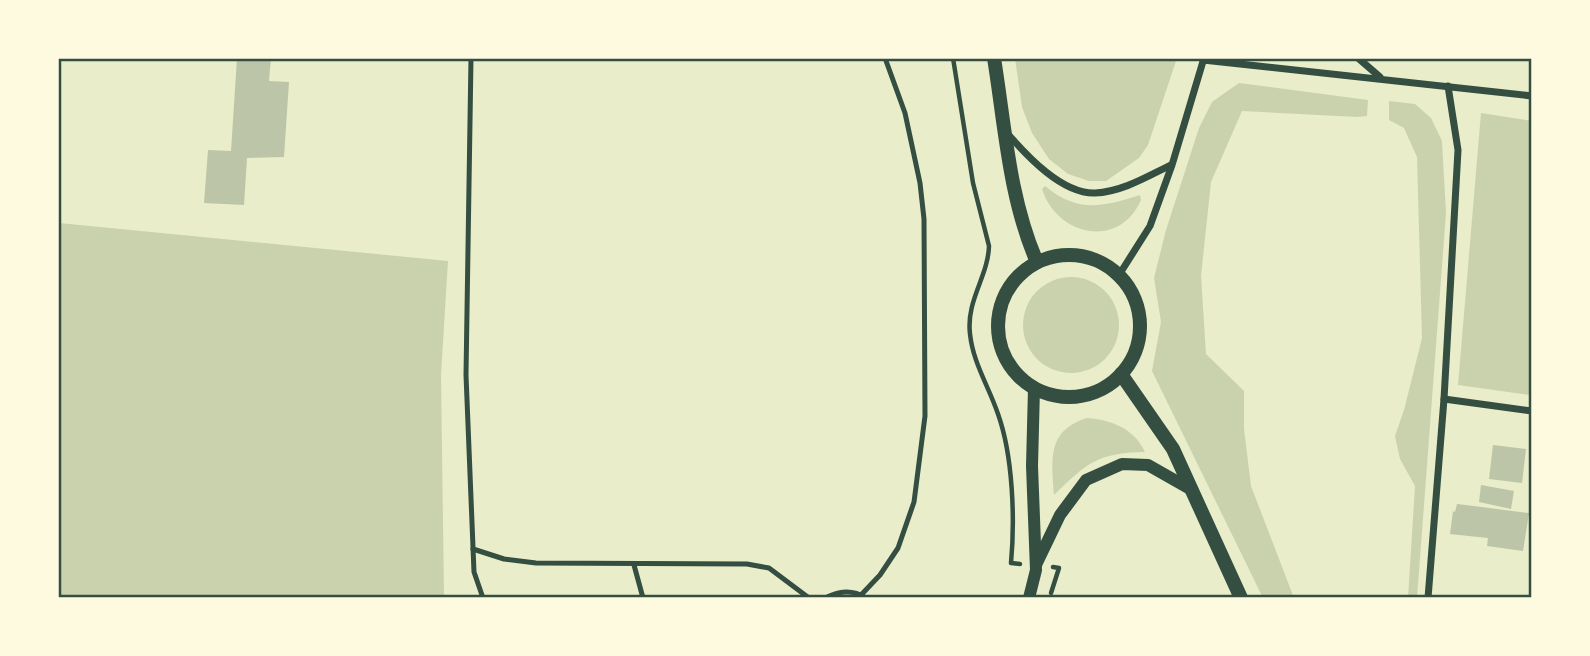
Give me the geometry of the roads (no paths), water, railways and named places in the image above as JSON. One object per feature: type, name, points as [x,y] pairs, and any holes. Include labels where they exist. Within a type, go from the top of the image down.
[{"type":"main road","points":[[994,58],[1015,197],[1037,262]]},
{"type":"main road","points":[[1058,256],[1080,256],[1101,262],[1119,275],[1132,292],[1139,313],[1139,335],[1133,356],[1121,374],[1102,389],[1080,397],[1056,396],[1034,388],[1017,375],[1004,356],[998,335],[999,313],[1006,292],[1019,275],[1037,262],[1058,256]]},
{"type":"main road","points":[[1121,374],[1173,449],[1241,598]]},
{"type":"street","points":[[1358,58],[1380,78]]},
{"type":"street","points":[[1119,275],[1150,226],[1172,164],[1203,59],[1532,96]]},
{"type":"street","points":[[1428,598],[1444,398],[1458,150],[1448,86]]},
{"type":"street","points":[[1006,133],[1031,161],[1053,177],[1074,188],[1094,193],[1133,184],[1172,164]]},
{"type":"street","points":[[1029,598],[1035,565],[1032,466],[1034,388]]},
{"type":"street","points":[[1444,398],[1532,411]]},
{"type":"street","points":[[1035,565],[1060,516],[1086,480],[1122,464],[1148,465],[1192,490]]},
{"type":"lane","points":[[471,58],[466,375],[474,572],[482,598]]},
{"type":"lane","points":[[825,598],[837,592],[849,591],[863,596],[898,548],[914,502],[925,416],[924,219],[920,183],[905,113],[885,58]]},
{"type":"lane","points":[[474,549],[504,559],[525,562],[747,564],[769,568],[809,598]]},
{"type":"lane","points":[[635,565],[643,598]]}]
